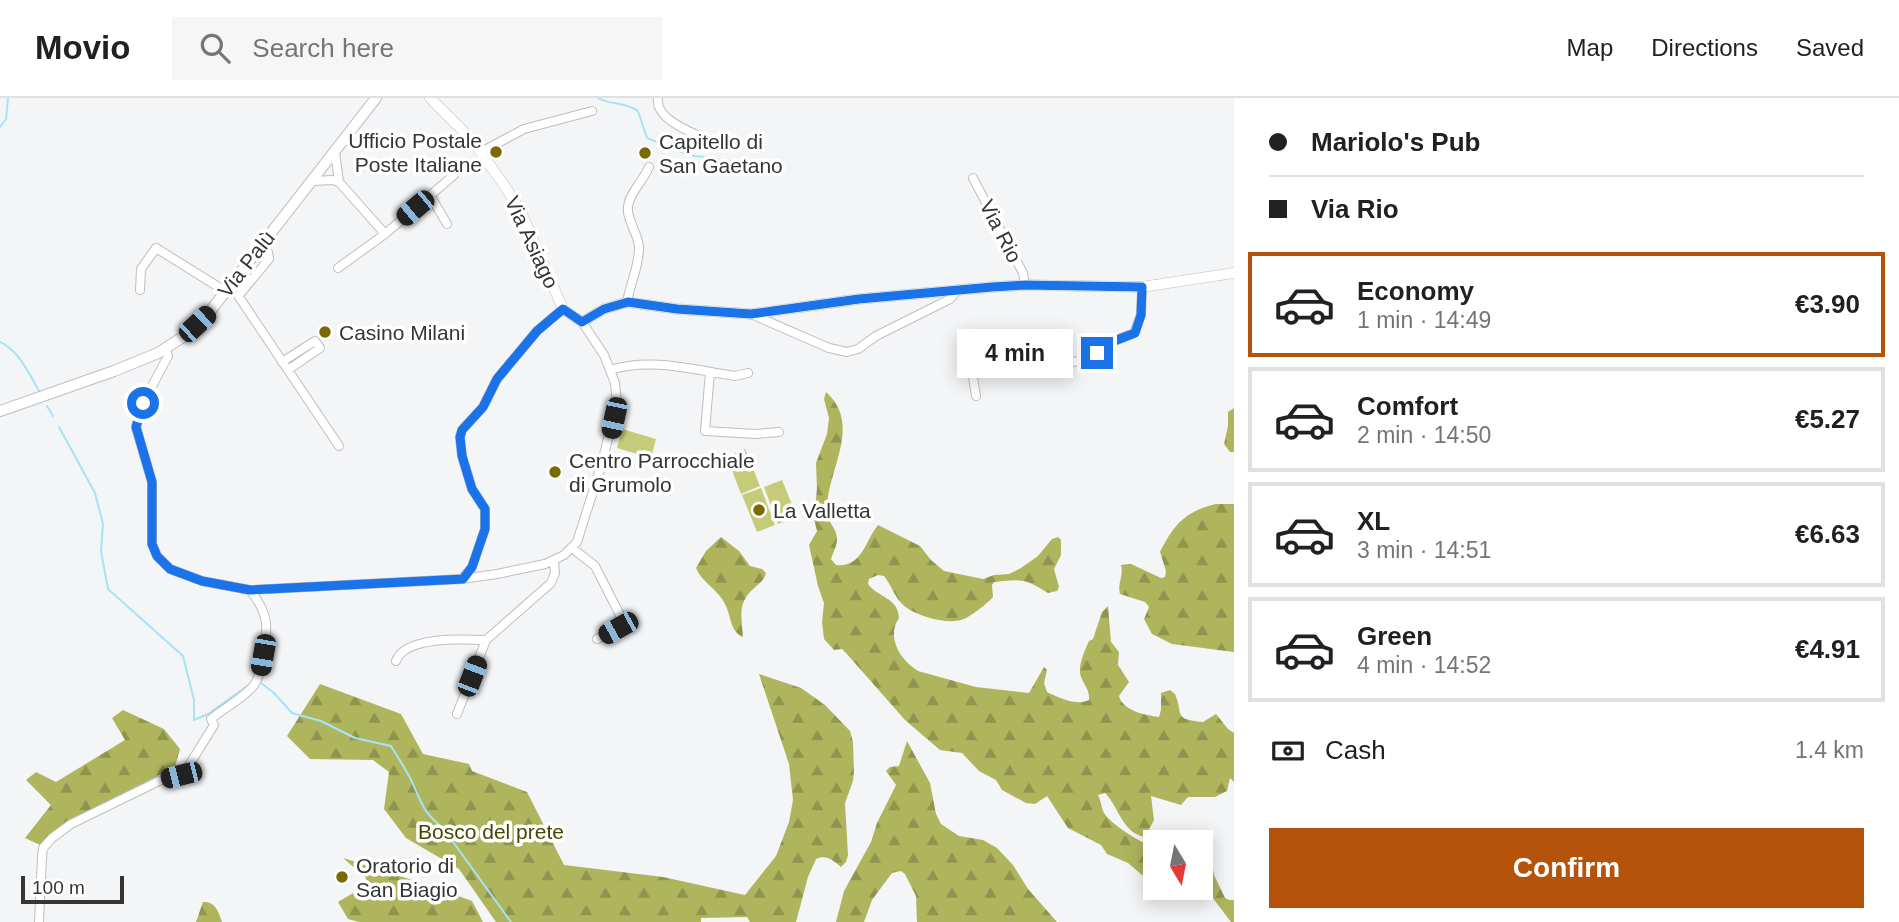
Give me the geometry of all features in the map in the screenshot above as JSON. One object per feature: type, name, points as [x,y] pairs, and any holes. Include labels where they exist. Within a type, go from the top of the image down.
[{"type":"main road","name":"Via Palù","points":[[0,411],[114,371],[166,349],[186,335],[208,314],[376,98]]},
{"type":"street","name":"Via Asiago","points":[[430,98],[458,124],[481,152],[521,212],[563,309],[582,322]]},
{"type":"street","points":[[658,98],[657,106],[661,112],[699,136]]},
{"type":"street","points":[[481,152],[524,129],[592,111]]},
{"type":"street","points":[[335,152],[336,179]]},
{"type":"street","points":[[628,302],[639,249],[628,207],[649,167]]},
{"type":"street","points":[[323,168],[329,168],[385,234]]},
{"type":"street","points":[[338,268],[385,234],[454,175]]},
{"type":"street","name":"Via Rio","points":[[973,178],[1023,273],[1025,285]]},
{"type":"street","points":[[313,181],[336,179]]},
{"type":"street","points":[[430,195],[447,224]]},
{"type":"street","points":[[140,290],[141,269],[156,248],[225,291]]},
{"type":"street","points":[[258,249],[268,252],[269,259],[239,295],[339,446]]},
{"type":"street","name":"Via Rio","points":[[751,314],[859,299],[1025,285],[1142,287],[1234,273]]},
{"type":"street","points":[[976,396],[973,377],[978,372],[986,369],[1083,361],[1109,343],[1135,333],[1141,315],[1142,287]]},
{"type":"street","name":"Via Rio","points":[[751,314],[839,352],[853,351],[876,336],[950,299],[957,291]]},
{"type":"street","points":[[166,349],[168,356],[143,403],[136,427],[152,482],[152,544],[157,556],[170,569],[202,581],[250,590],[463,579],[554,561],[572,548],[580,534],[611,435],[617,402],[604,355],[582,322],[604,309],[628,302],[677,309],[751,314]]},
{"type":"street","points":[[463,579],[472,567],[485,529],[485,509],[472,489],[462,456],[462,430],[483,407],[497,379],[537,331],[563,309]]},
{"type":"street","points":[[282,362],[315,341],[320,348],[288,370]]},
{"type":"street","points":[[610,370],[656,364],[735,376],[748,373]]},
{"type":"street","points":[[710,372],[705,431],[779,432]]},
{"type":"street","points":[[572,548],[596,566],[621,617],[618,628],[597,639]]},
{"type":"street","points":[[457,714],[486,640],[551,583],[555,573],[554,561]]},
{"type":"street","points":[[39,922],[43,848],[52,838],[71,824],[159,781],[181,775],[214,726],[211,719],[258,681],[267,637],[267,621],[262,605],[250,590]]},
{"type":"street","points":[[396,661],[399,653],[405,649],[427,642],[486,640]]},
{"type":"green space","points":[[826,392],[837,405],[842,419],[843,433],[828,494],[827,509],[837,535],[831,559],[836,565],[845,565],[857,558],[878,525],[920,546],[944,571],[983,579],[1009,574],[1021,568],[1038,556],[1052,539],[1058,537],[1061,540],[1061,555],[1054,569],[1059,587],[1057,591],[1048,593],[1022,581],[994,582],[993,597],[961,620],[933,619],[919,614],[900,601],[884,576],[878,575],[869,579],[868,584],[872,589],[891,602],[898,611],[895,640],[897,648],[911,666],[918,671],[976,687],[1029,693],[1044,667],[1047,670],[1044,683],[1047,692],[1068,700],[1084,702],[1089,700],[1089,696],[1080,673],[1081,661],[1089,641],[1093,639],[1102,612],[1108,606],[1111,642],[1119,652],[1118,665],[1129,682],[1119,696],[1121,701],[1130,709],[1159,717],[1161,693],[1170,690],[1175,694],[1183,717],[1203,722],[1216,714],[1234,733],[1234,782],[1230,778],[1227,791],[1215,797],[1188,797],[1181,805],[1151,796],[1154,820],[1149,830],[1143,830],[1143,836],[1137,835],[1126,825],[1105,793],[1098,795],[1106,816],[1143,842],[1143,876],[1128,863],[1107,854],[1101,845],[1068,828],[1047,796],[1035,804],[1026,803],[1002,790],[996,780],[979,771],[962,753],[940,750],[905,720],[842,649],[834,650],[824,639],[824,603],[809,545],[817,531],[814,519],[816,463],[827,434],[829,418],[824,399]]},
{"type":"green space","points":[[1234,408],[1234,452],[1230,452],[1224,444],[1228,412]]},
{"type":"green space","points":[[622,429],[656,439],[651,458],[617,448]]},
{"type":"green space","points":[[745,449],[760,486],[741,494],[727,457]]},
{"type":"green space","points":[[782,480],[797,517],[778,524],[764,487]]},
{"type":"green space","name":"La Valletta","points":[[761,488],[775,525],[757,532],[742,495]]},
{"type":"green space","points":[[1216,504],[1234,504],[1234,652],[1172,644],[1152,634],[1144,619],[1149,607],[1145,602],[1120,594],[1119,590],[1121,565],[1131,564],[1161,578],[1165,577],[1166,571],[1160,552],[1170,534],[1189,515]]},
{"type":"green space","points":[[721,537],[739,551],[750,566],[766,573],[744,601],[743,637],[733,627],[722,599],[696,568],[706,551]]},
{"type":"green space","name":"Bosco del prete","points":[[759,674],[801,688],[825,705],[850,731],[853,742],[853,781],[845,803],[848,855],[846,862],[841,867],[826,857],[816,859],[808,877],[796,922],[750,922],[747,917],[701,918],[701,922],[496,922],[459,869],[406,838],[384,809],[389,772],[373,760],[310,759],[287,736],[320,684],[401,714],[423,754],[469,764],[472,771],[527,792],[564,865],[663,877],[745,895],[776,856],[789,822],[793,800],[789,764]]},
{"type":"green space","points":[[123,710],[164,729],[180,749],[175,767],[67,823],[40,845],[25,838],[51,805],[26,780],[36,772],[56,782],[125,740],[112,718]]},
{"type":"green space","points":[[907,741],[930,783],[936,814],[941,824],[959,836],[983,840],[997,848],[1057,922],[917,922],[916,896],[901,871],[892,873],[872,900],[864,922],[836,922],[844,891],[871,842],[877,823],[896,785],[886,771],[890,767],[899,766]]},
{"type":"green space","points":[[343,858],[472,901],[483,922],[359,922],[348,919],[338,902],[365,886],[366,878]]},
{"type":"green space","points":[[1213,870],[1225,898],[1234,900],[1234,922],[1231,922],[1213,898]]},
{"type":"green space","points":[[203,902],[213,905],[222,922],[196,922]]},
{"type":"waterway","points":[[0,127],[6,119],[8,98]]},
{"type":"waterway","points":[[598,98],[638,111],[647,138],[689,155],[778,168]]},
{"type":"waterway","points":[[0,342],[18,357],[39,391]]},
{"type":"waterway","points":[[47,406],[53,416]]},
{"type":"waterway","points":[[59,427],[95,493],[103,524],[101,551],[108,589],[183,656],[194,700],[194,720],[208,714],[253,682]]},
{"type":"waterway","points":[[261,683],[292,713],[321,721],[355,738],[391,746],[425,810],[443,828],[511,922]]},
{"type":"place","name":"Ufficio Postale Poste Italiane","points":[[496,152]]},
{"type":"place","name":"Capitello di San Gaetano","points":[[645,153]]},
{"type":"place","name":"Casino Milani","points":[[325,332]]},
{"type":"place","name":"Centro Parrocchiale di Grumolo","points":[[555,472]]},
{"type":"place","name":"La Valletta","points":[[759,510]]},
{"type":"place","name":"Oratorio di San Biagio","points":[[342,877]]},
{"type":"route","points":[[143,403],[136,427],[152,482],[152,544],[157,556],[170,569],[202,581],[250,590],[399,583],[463,579],[472,567],[485,529],[485,509],[472,489],[462,456],[462,430],[483,407],[497,379],[537,331],[563,309],[582,322],[615,304],[628,302],[677,309],[751,314],[859,299],[992,287],[1142,287],[1141,315],[1135,333],[1109,343],[1097,353]]}]
